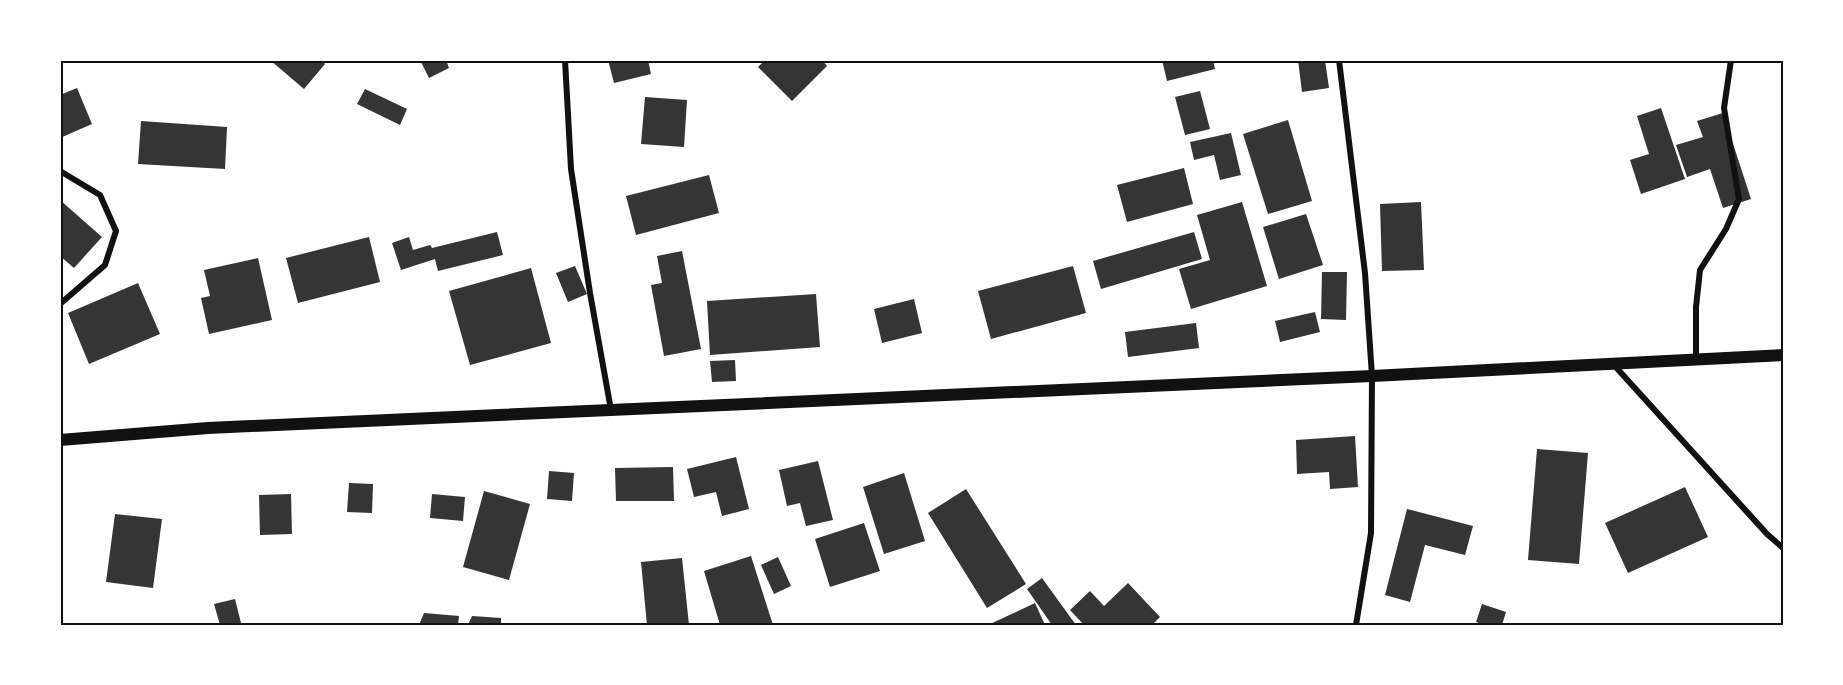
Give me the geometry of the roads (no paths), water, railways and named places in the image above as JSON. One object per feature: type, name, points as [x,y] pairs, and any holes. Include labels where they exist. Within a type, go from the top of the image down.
[{"type":"main road","points":[[60,440],[208,428],[1783,356]]},
{"type":"street","points":[[565,60],[571,169],[611,410]]},
{"type":"street","points":[[1339,60],[1365,273],[1372,376],[1371,533],[1356,625]]},
{"type":"street","points":[[1696,360],[1696,307],[1700,270],[1726,229],[1739,199],[1724,108],[1731,60]]},
{"type":"street","points":[[60,171],[100,195],[116,231],[105,265],[60,304]]},
{"type":"street","points":[[1613,364],[1767,534],[1783,548]]}]
